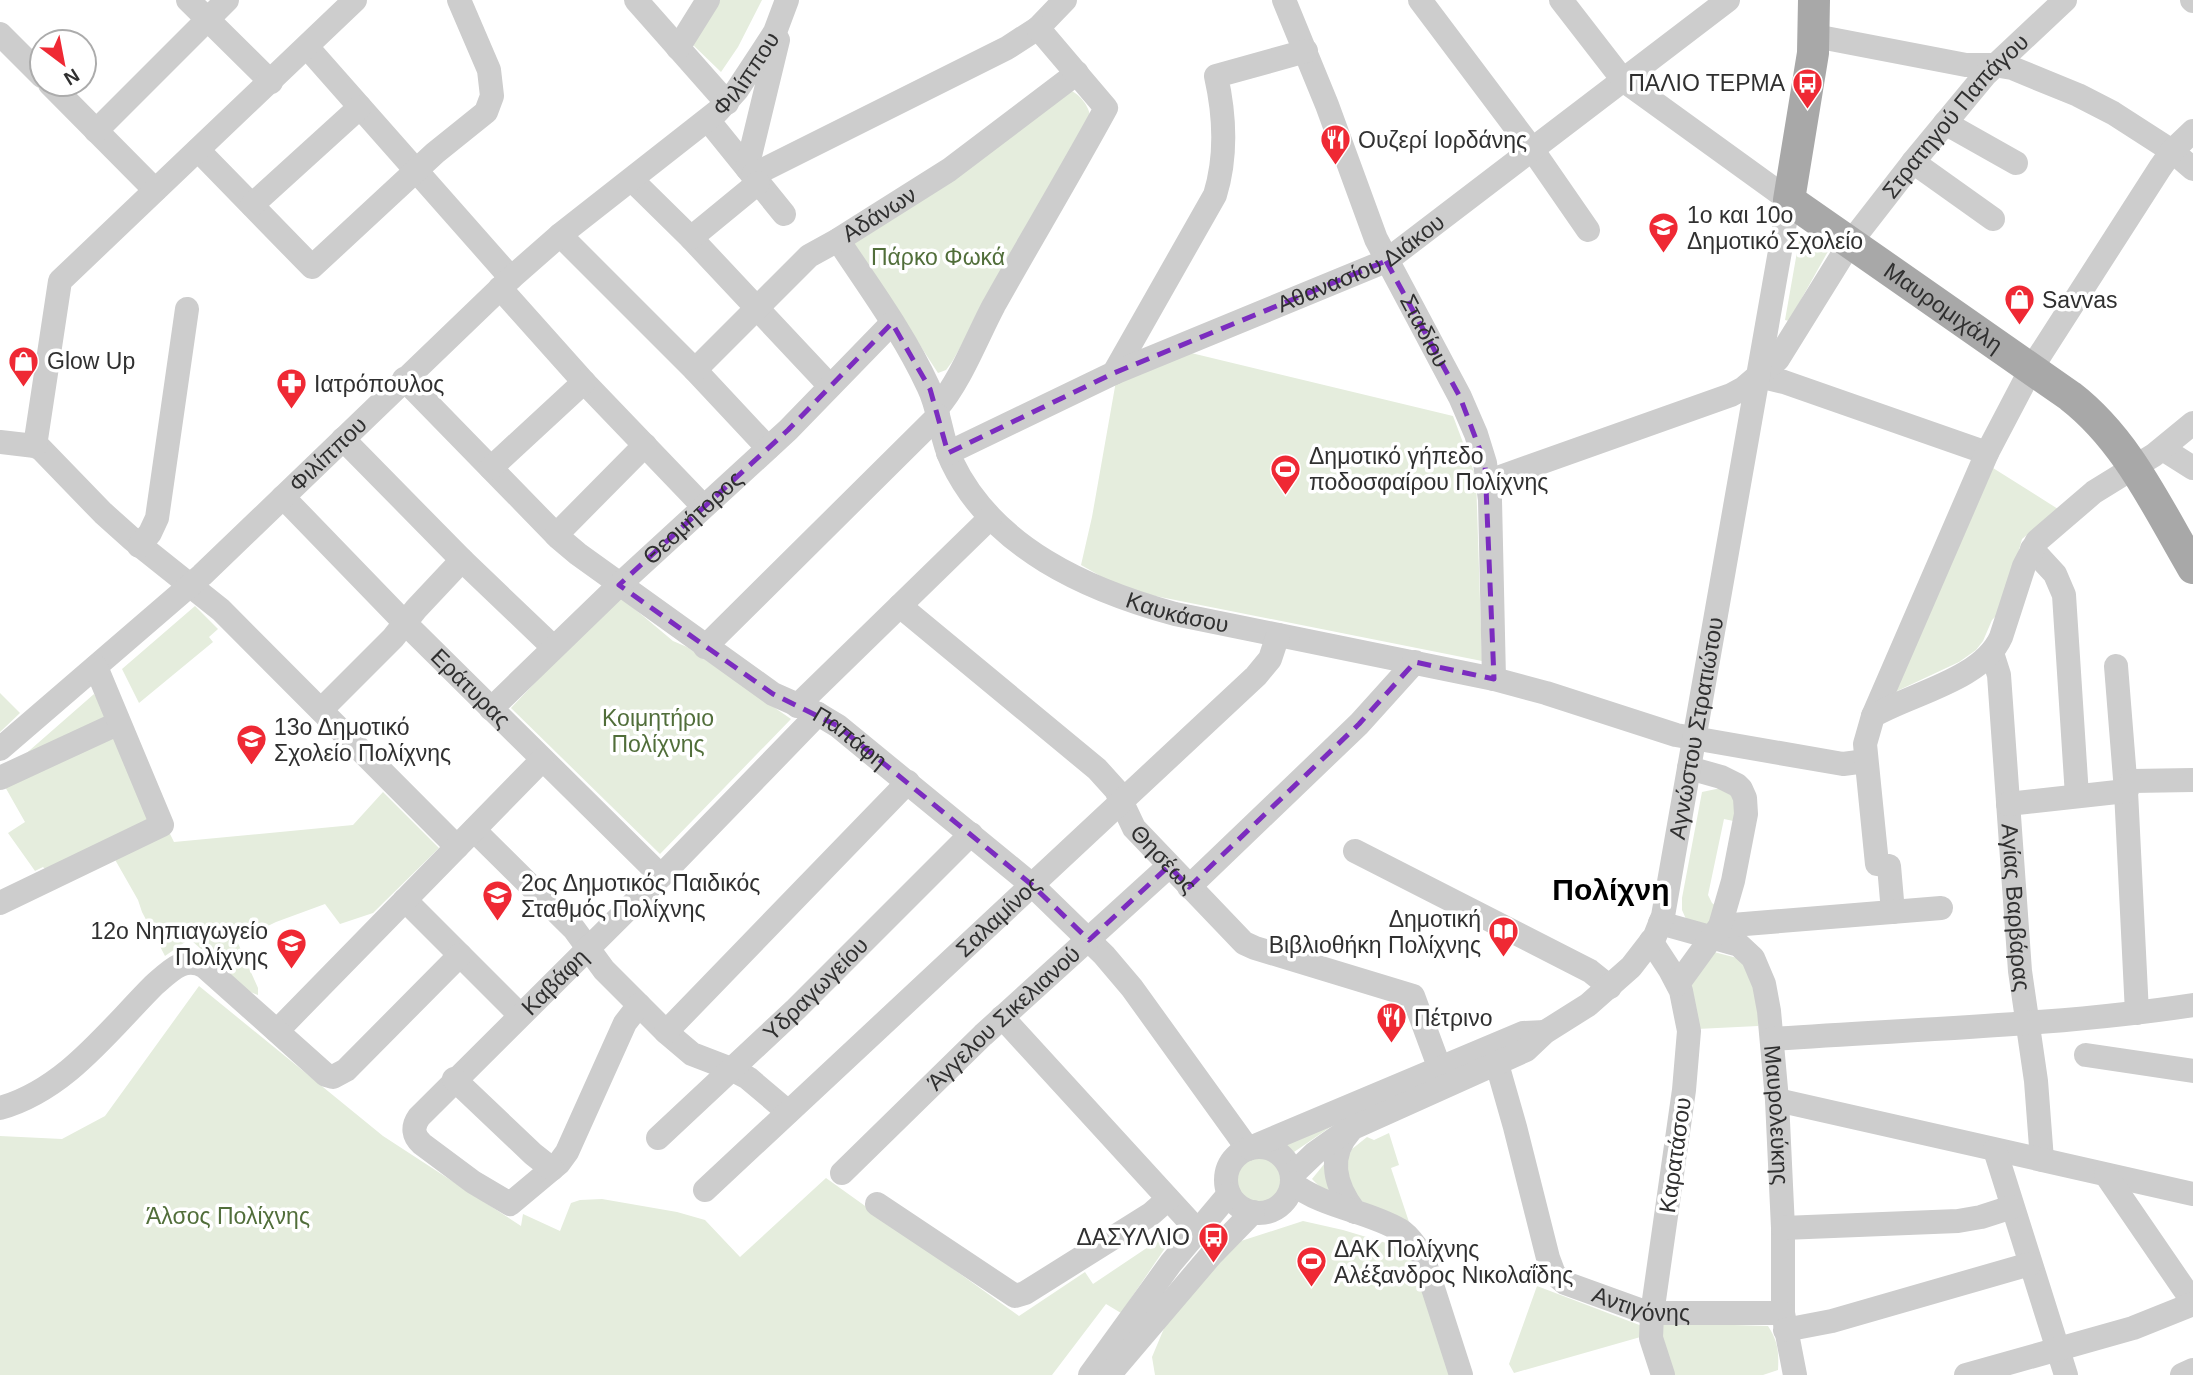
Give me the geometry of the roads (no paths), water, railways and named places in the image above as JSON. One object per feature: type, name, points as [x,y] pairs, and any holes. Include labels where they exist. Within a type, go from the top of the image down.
[{"type":"main road","name":"Αγνώστου Στρατιώτου","points":[[1789,201],[1815,36],[1814,0]]},
{"type":"main road","name":"Μαυρομιχάλη","points":[[1789,201],[2095,416],[2113,436],[2133,467],[2193,568]]},
{"type":"street","points":[[188,0],[271,82]]},
{"type":"street","points":[[96,131],[227,0]]},
{"type":"street","points":[[35,446],[58,287],[65,275],[355,0]]},
{"type":"street","points":[[198,150],[312,267],[443,146],[482,116],[491,101],[489,70],[459,0]]},
{"type":"street","points":[[636,0],[727,103]]},
{"type":"street","points":[[678,48],[708,0]]},
{"type":"street","points":[[691,238],[752,175],[1007,48],[1038,28],[1065,0]]},
{"type":"street","name":"Σταδίου","points":[[1284,0],[1306,51],[1373,231],[1460,397],[1476,434],[1489,481],[1494,679]]},
{"type":"street","points":[[1420,0],[1532,149],[1588,230]]},
{"type":"street","name":"Μαυρομιχάλη","points":[[1561,0],[1623,79],[1789,201]]},
{"type":"street","name":"Στρατηγού Παπάγου","points":[[1489,481],[1731,395],[1759,376],[1777,359],[1850,243],[1913,162],[1994,65],[2065,0]]},
{"type":"street","name":"Αθανασίου Διάκου","points":[[948,453],[1114,373],[1387,261],[1718,3]]},
{"type":"street","points":[[752,175],[786,4]]},
{"type":"street","name":"Φιλίππου","points":[[0,750],[191,585],[506,283],[560,235],[727,103],[775,32],[786,4]]},
{"type":"street","points":[[705,647],[937,412],[993,308],[1063,188],[1106,108],[1038,28]]},
{"type":"street","points":[[0,34],[28,62]]},
{"type":"street","points":[[1815,36],[1966,65],[2012,68],[2078,95],[2132,124],[2193,169]]},
{"type":"street","points":[[307,47],[416,170],[584,382],[703,506]]},
{"type":"street","points":[[1114,373],[1214,195],[1219,178],[1224,129],[1216,76],[1306,51]]},
{"type":"street","name":"Αδάνων","points":[[695,370],[809,256],[949,170],[1077,73]]},
{"type":"street","points":[[64,98],[155,190]]},
{"type":"street","points":[[253,205],[360,107]]},
{"type":"street","points":[[708,120],[784,214]]},
{"type":"street","points":[[1945,123],[2016,163]]},
{"type":"street","points":[[1893,912],[1889,866],[1877,864],[1866,761],[1866,734],[1987,453],[2031,369],[2172,151],[2193,131]]},
{"type":"street","points":[[1913,162],[1993,219]]},
{"type":"street","points":[[632,180],[691,238],[830,386]]},
{"type":"street","name":"Αγνώστου Στρατιώτου","points":[[1278,1207],[1287,1197],[1292,1179],[1325,1144],[1353,1128],[1526,1050],[1545,1032],[1588,1005],[1610,987],[1631,967],[1656,932],[1667,894],[1789,201]]},
{"type":"street","points":[[560,235],[695,370],[768,448]]},
{"type":"street","name":"Καυκάσου","points":[[838,240],[924,378],[948,453],[968,490],[990,518],[1014,539],[1045,560],[1111,593],[1175,614],[1494,679],[1555,695],[1694,739],[1843,764],[1866,761]]},
{"type":"street","points":[[139,546],[150,533],[156,518],[187,309]]},
{"type":"street","name":"Θεομήτορος","points":[[491,709],[553,647],[768,448],[892,323]]},
{"type":"street","points":[[1759,376],[1784,382],[1987,453]]},
{"type":"street","name":"Παπάφη","points":[[404,379],[556,535],[619,585],[774,694],[838,726],[1032,885],[1089,940],[1132,988],[1249,1149]]},
{"type":"street","points":[[491,468],[584,382]]},
{"type":"street","points":[[1873,716],[1954,679],[1992,653],[2001,637],[2018,582],[2032,549],[2057,522],[2094,492],[2163,449],[2193,423]]},
{"type":"street","points":[[343,439],[462,560],[553,647]]},
{"type":"street","points":[[0,442],[41,449],[139,546],[221,610],[321,710],[465,839],[574,929],[604,970],[666,1032],[692,1054],[731,1069],[754,1082],[788,1112]]},
{"type":"street","points":[[556,535],[645,445]]},
{"type":"street","points":[[2163,449],[2193,468]]},
{"type":"street","name":"Εράτυρας","points":[[283,497],[405,623],[661,876]]},
{"type":"street","name":"Καβάφη","points":[[552,1169],[510,1204],[473,1182],[422,1144],[416,1138],[414,1130],[419,1117],[454,1079],[661,876],[900,606],[990,518]]},
{"type":"street","points":[[2032,549],[2055,574],[2064,595],[2077,796]]},
{"type":"street","points":[[321,710],[387,644],[462,560]]},
{"type":"street","name":"Θησέως","points":[[900,606],[1088,761],[1114,787],[1134,828],[1240,940],[1248,945],[1413,996],[1440,1069]]},
{"type":"street","name":"Σαλαμίνος","points":[[705,1190],[1256,676],[1270,659],[1278,635]]},
{"type":"street","name":"Αγίας Βαρβάρας","points":[[1992,653],[1999,675],[2020,971],[2036,1081],[2042,1160]]},
{"type":"street","points":[[1189,887],[1359,724],[1415,662]]},
{"type":"street","points":[[2116,666],[2126,791],[2137,1013]]},
{"type":"street","points":[[0,903],[162,825],[96,667]]},
{"type":"street","points":[[0,778],[119,723]]},
{"type":"street","points":[[277,1031],[542,760]]},
{"type":"street","points":[[1678,984],[1717,932],[1733,881],[1746,805],[1743,792],[1737,785],[1721,777],[1689,768]]},
{"type":"street","points":[[2126,791],[2132,781],[2193,780]]},
{"type":"street","points":[[666,1032],[908,782]]},
{"type":"street","points":[[2008,804],[2126,791]]},
{"type":"street","name":"Υδραγωγείου","points":[[658,1138],[796,1009],[971,834]]},
{"type":"street","points":[[1354,850],[1590,971],[1610,987]]},
{"type":"street","name":"Άγγελου Σικελιανού","points":[[842,1172],[1002,1017],[1170,866]]},
{"type":"street","points":[[405,900],[520,1015]]},
{"type":"street","points":[[1717,932],[1941,908]]},
{"type":"street","name":"Μαυρολεύκης","points":[[1656,932],[1717,932],[1739,945],[1755,961],[1764,984],[1777,1100],[1784,1321],[1795,1375]]},
{"type":"street","name":"Καρατάσου","points":[[1656,932],[1678,984],[1688,1023],[1688,1059],[1652,1314],[1651,1338],[1663,1375]]},
{"type":"street","points":[[0,1108],[30,1096],[60,1078],[154,985],[178,966],[191,961],[205,967],[326,1075],[336,1077],[460,955]]},
{"type":"street","points":[[454,1079],[552,1169],[563,1159],[571,1146],[625,1023],[639,1005]]},
{"type":"street","points":[[1772,1039],[2026,1023],[2193,1005]]},
{"type":"street","points":[[1002,1017],[1198,1231]]},
{"type":"street","name":"Αγνώστου Στρατιώτου","points":[[1229,1194],[1226,1180],[1229,1167],[1238,1155],[1249,1149],[1523,1033],[1545,1032]]},
{"type":"street","points":[[2086,1055],[2193,1070]]},
{"type":"street","name":"Αντιγόνης","points":[[1497,1064],[1548,1258],[1554,1274],[1575,1287],[1652,1314],[1832,1321],[2030,1264]]},
{"type":"street","points":[[1777,1100],[2193,1194]]},
{"type":"street","points":[[1353,1128],[1340,1145],[1335,1167],[1340,1188],[1355,1212]]},
{"type":"street","points":[[1249,1149],[1264,1147],[1277,1153],[1287,1163],[1292,1179],[1318,1199],[1401,1230],[1422,1254],[1461,1375]]},
{"type":"street","points":[[1994,1150],[2066,1375]]},
{"type":"street","points":[[1966,1375],[2133,1328],[2193,1303],[2106,1175]]},
{"type":"street","points":[[1090,1375],[1171,1264],[1229,1194],[1238,1205],[1253,1212],[1265,1212],[1278,1207],[1293,1208],[1391,1235],[1422,1254]]},
{"type":"street","points":[[877,1204],[1015,1296],[1025,1293],[1150,1214],[1168,1199]]},
{"type":"street","points":[[1783,1228],[1958,1221],[1981,1217],[2012,1206]]},
{"type":"street","points":[[1109,1375],[1212,1254],[1253,1212]]},
{"type":"street","points":[[2182,1375],[2193,1370]]},
{"type":"place","name":"ΠΑΛΙΟ ΤΕΡΜΑ","points":[[1808,110]]},
{"type":"place","name":"Ουζερί Ιορδάνης","points":[[1335,167]]},
{"type":"place","name":"1ο και 10ο Δημοτικό Σχολείο","points":[[1664,255]]},
{"type":"place","name":"Savvas","points":[[2019,327]]},
{"type":"place","name":"Glow Up","points":[[24,388]]},
{"type":"place","name":"Ιατρόπουλος","points":[[291,411]]},
{"type":"place","name":"Δημοτικό γήπεδο ποδοσφαίρου Πολίχνης","points":[[1286,496]]},
{"type":"place","name":"13ο Δημοτικό Σχολείο Πολίχνης","points":[[251,767]]},
{"type":"place","name":"2ος Δημοτικός Παιδικός Σταθμός Πολίχνης","points":[[498,923]]},
{"type":"place","name":"Δημοτική Βιβλιοθήκη Πολίχνης","points":[[1504,959]]},
{"type":"place","name":"12ο Νηπιαγωγείο Πολίχνης","points":[[291,971]]},
{"type":"place","name":"Πέτρινο","points":[[1391,1045]]},
{"type":"place","name":"ΔΑΣΥΛΛΙΟ","points":[[1213,1264]]},
{"type":"place","name":"ΔΑΚ Πολίχνης Αλέξανδρος Νικολαΐδης","points":[[1311,1289]]},
{"type":"district","name":"Πολίχνη","points":[[1611,889]]},
{"type":"park label","name":"Πάρκο Φωκά","points":[[938,257]]},
{"type":"park label","name":"Κοιμητήριο Πολίχνης","points":[[658,731]]},
{"type":"park label","name":"Άλσος Πολίχνης","points":[[228,1216]]}]
